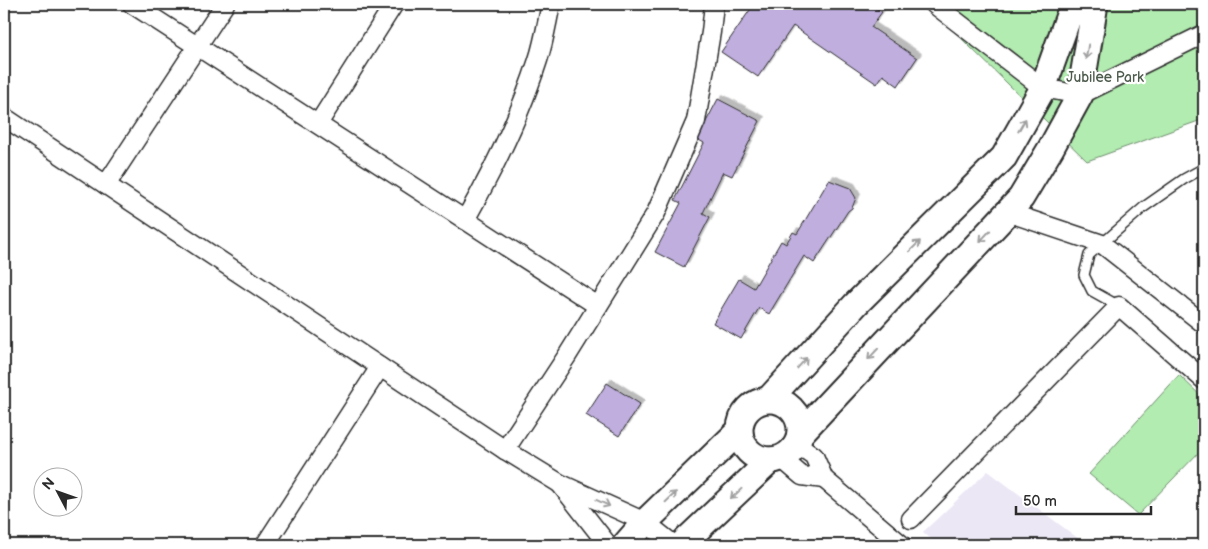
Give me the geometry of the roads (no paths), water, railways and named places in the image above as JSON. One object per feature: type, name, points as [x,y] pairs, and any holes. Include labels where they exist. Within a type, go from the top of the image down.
[{"type":"main road","points":[[769,399],[856,304],[1004,157],[1043,88],[1073,4]]},
{"type":"main road","points":[[681,545],[787,449],[1021,198],[1080,95],[1095,4]]},
{"type":"main road","points":[[769,399],[780,401],[792,410],[800,423],[787,449],[761,459],[746,449],[739,431],[740,421],[744,412],[751,405],[769,399]]},
{"type":"main road","points":[[625,545],[645,522],[739,431]]},
{"type":"street","points":[[132,4],[598,306]]},
{"type":"street","points":[[106,185],[225,4]]},
{"type":"street","points":[[318,124],[394,4]]},
{"type":"street","points":[[465,220],[489,178],[515,122],[538,59],[551,4]]},
{"type":"street","points":[[505,450],[656,213],[696,121],[714,4]]},
{"type":"street","points":[[934,4],[1043,88],[1080,95],[1204,34]]},
{"type":"street","points":[[4,117],[505,450],[559,482],[645,522],[674,545]]},
{"type":"street","points":[[1008,212],[1102,244],[1204,324]]},
{"type":"street","points":[[911,519],[1119,306],[1204,380]]},
{"type":"street","points":[[264,545],[380,367]]},
{"type":"street","points":[[787,449],[814,456],[824,479],[902,545]]},
{"type":"street","points":[[559,482],[608,545]]},
{"type":"lane","points":[[1119,306],[1092,291],[1084,275],[1089,255],[1144,207],[1184,179],[1204,168]]},
{"type":"park label","name":"Jubilee Park","points":[[1105,77]]}]
